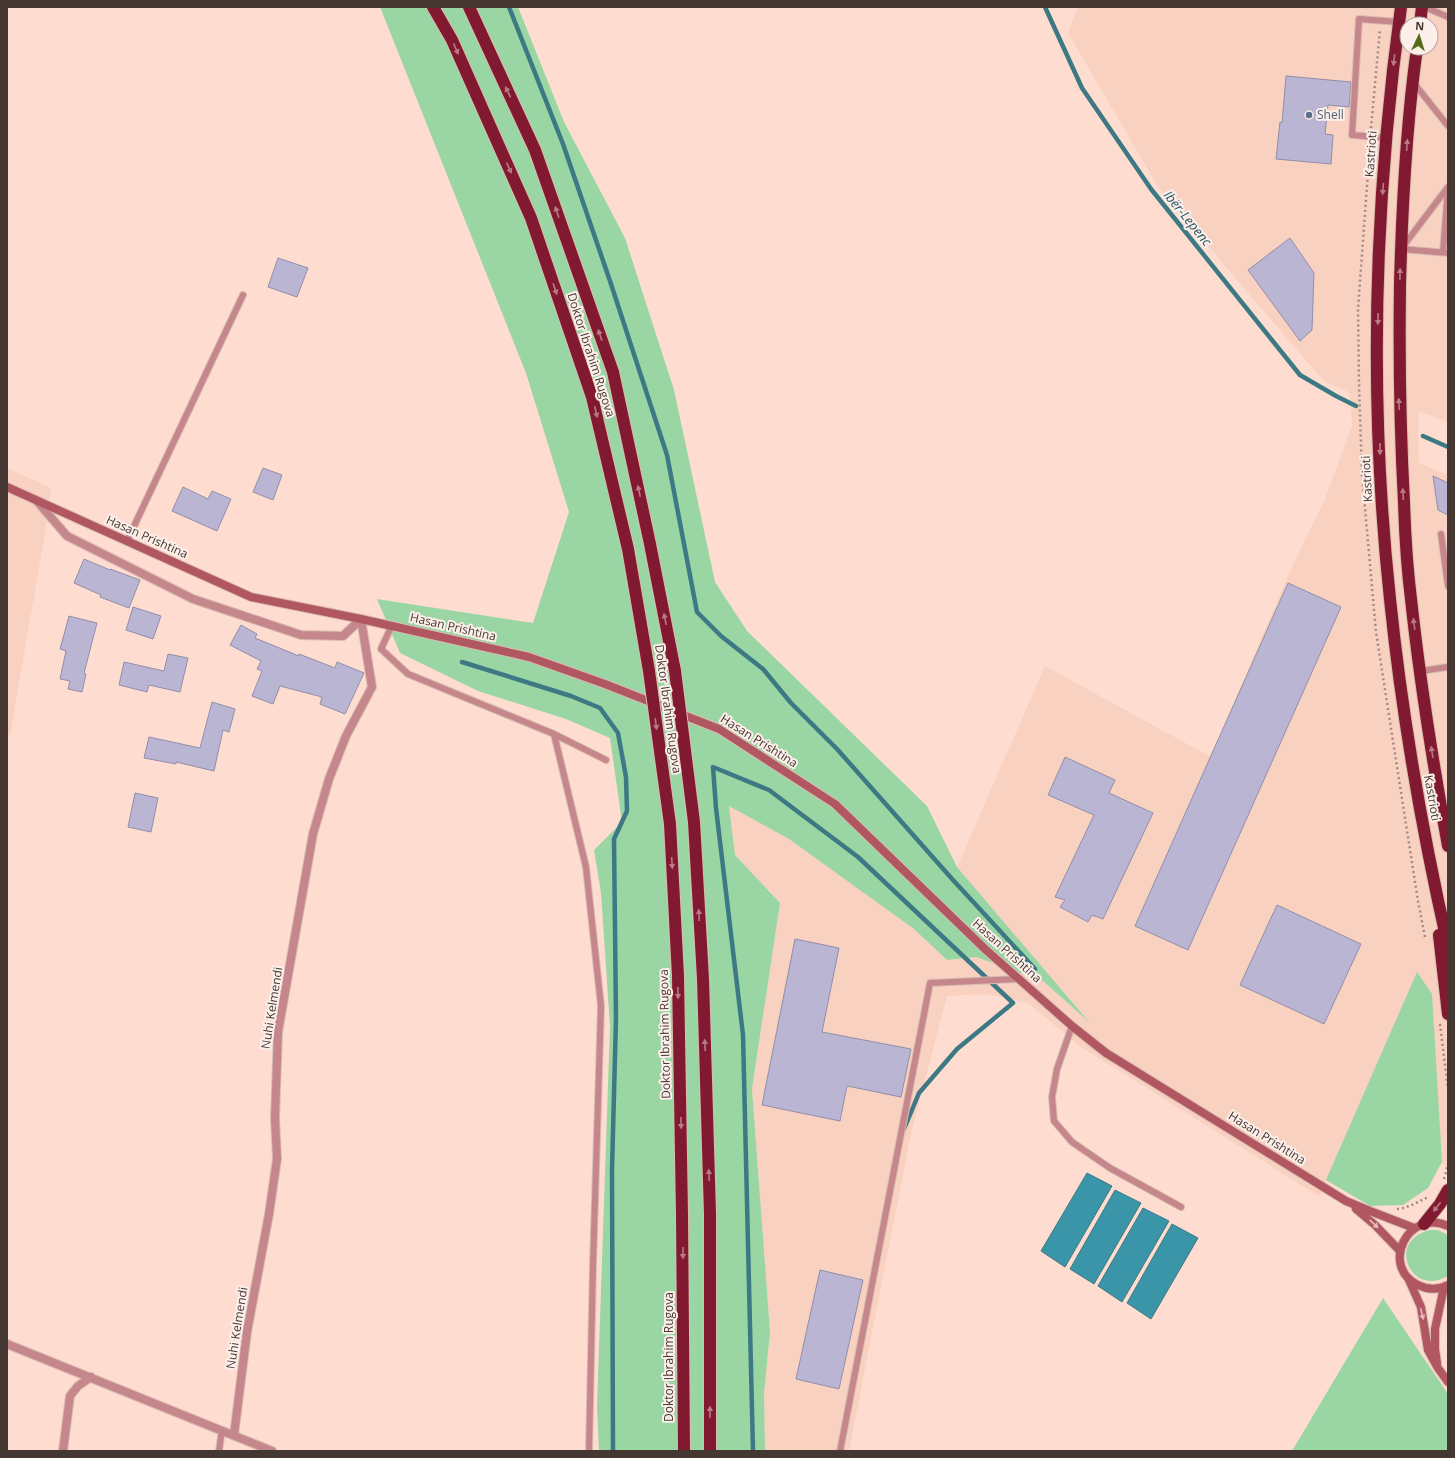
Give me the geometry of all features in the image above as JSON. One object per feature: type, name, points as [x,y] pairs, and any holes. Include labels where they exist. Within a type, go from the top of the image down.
[{"type":"highway","name":"Doktor Ibrahim Rugova","points":[[433,7],[452,40],[531,218],[592,397],[628,549],[649,671],[670,824],[678,984],[684,1451]]},
{"type":"highway","name":"Doktor Ibrahim Rugova","points":[[469,7],[535,150],[613,372],[650,544],[675,671],[694,822],[703,979],[710,1214],[710,1451]]},
{"type":"highway","name":"Kastrioti","points":[[1399,22],[1386,138],[1380,229],[1378,324],[1380,458],[1390,599],[1405,721],[1432,874],[1448,946]]},
{"type":"highway","name":"Kastrioti","points":[[1416,56],[1412,80],[1407,140],[1401,249],[1399,385],[1401,457],[1411,598],[1439,796],[1448,846]]},
{"type":"highway","points":[[1432,874],[1448,1014]]},
{"type":"highway","points":[[1419,1226],[1445,1196],[1445,1185]]},
{"type":"main road","name":"Hasan Prishtina","points":[[7,487],[251,597],[361,619],[529,657],[605,684],[719,729],[835,804],[986,950],[1072,1026],[1106,1053],[1346,1200],[1370,1212],[1419,1226],[1433,1223],[1448,1226]]},
{"type":"main road","name":"Hasan Prishtina","points":[[1346,1200],[1375,1224],[1400,1251]]},
{"type":"main road","points":[[1419,1226],[1407,1235],[1402,1242],[1400,1261],[1402,1270],[1415,1284],[1424,1288],[1434,1289],[1446,1286],[1435,1329],[1435,1349],[1438,1368]]},
{"type":"main road","points":[[1408,1278],[1420,1307],[1428,1350],[1448,1382]]},
{"type":"street","points":[[36,500],[67,536],[193,599],[301,635],[343,636],[361,619]]},
{"type":"street","name":"Nuhi Kelmendi","points":[[234,1435],[247,1332],[269,1214],[277,1159],[275,1118],[278,1032],[312,834],[329,779],[343,743],[372,687],[361,619]]},
{"type":"street","points":[[7,1344],[92,1377],[272,1451]]},
{"type":"street","points":[[63,1451],[70,1396],[78,1386],[92,1377]]},
{"type":"lane","points":[[1424,7],[1448,17]]},
{"type":"lane","points":[[1386,138],[1352,135],[1359,19],[1399,22]]},
{"type":"lane","points":[[1412,80],[1448,126]]},
{"type":"lane","points":[[1401,249],[1448,188]]},
{"type":"lane","points":[[1401,249],[1446,252],[1448,188]]},
{"type":"lane","points":[[127,541],[243,294]]},
{"type":"lane","points":[[1441,534],[1448,586]]},
{"type":"lane","points":[[392,626],[381,649],[408,674],[554,734],[606,760]]},
{"type":"lane","points":[[1421,671],[1448,667]]},
{"type":"lane","points":[[554,734],[586,867],[601,1006],[589,1451]]},
{"type":"lane","points":[[840,1451],[930,983],[1020,979]]},
{"type":"lane","points":[[1072,1026],[1057,1069],[1052,1097],[1054,1121],[1072,1142],[1084,1151],[1110,1168],[1181,1207]]},
{"type":"lane","points":[[219,1451],[222,1430]]},
{"type":"path","points":[[1445,1185],[1448,1164]]},
{"type":"path","points":[[1394,1209],[1417,1203],[1429,1196]]},
{"type":"shaded area","points":[[1078,7],[1448,7],[1448,422],[1418,411],[1419,463],[1448,475],[1448,1168],[1442,1162],[1326,1180],[1320,1197],[1078,1045],[1027,1002],[987,994],[947,996],[911,1134],[849,1451],[765,1451],[764,1393],[770,1332],[752,1089],[780,903],[735,855],[729,805],[789,839],[857,887],[914,929],[947,960],[976,957],[1043,981],[1086,1019],[957,867],[1045,666],[1211,757],[1289,573],[1325,499],[1352,426],[1350,393],[1324,381],[1157,185],[1068,33]]},
{"type":"shaded area","points":[[7,468],[51,488],[45,533],[10,735],[7,734]]},
{"type":"green space","points":[[380,7],[518,7],[564,122],[625,238],[674,390],[715,582],[747,631],[927,806],[957,867],[1089,1022],[1043,981],[976,957],[947,960],[914,929],[789,839],[729,806],[735,855],[780,903],[752,1089],[770,1332],[764,1393],[765,1451],[599,1451],[597,1407],[610,1026],[601,893],[594,850],[622,822],[610,738],[566,719],[478,691],[400,653],[377,599],[533,623],[569,512],[526,373]]},
{"type":"green space","points":[[1417,972],[1432,994],[1442,1162],[1428,1188],[1403,1205],[1370,1206],[1326,1180]]},
{"type":"green space","points":[[1430,1230],[1438,1230],[1448,1235],[1448,1276],[1435,1281],[1423,1280],[1414,1274],[1408,1265],[1406,1255],[1409,1245],[1416,1236]]},
{"type":"green space","points":[[1383,1298],[1448,1394],[1448,1451],[1292,1451]]},
{"type":"water","points":[[1087,1173],[1112,1186],[1065,1267],[1041,1251]]},
{"type":"water","points":[[1115,1190],[1141,1203],[1094,1284],[1070,1269]]},
{"type":"water","points":[[1143,1208],[1169,1221],[1122,1302],[1098,1286]]},
{"type":"water","points":[[1172,1224],[1198,1238],[1151,1319],[1127,1303]]},
{"type":"building","name":"Shell","points":[[1286,76],[1351,82],[1349,107],[1328,105],[1325,134],[1333,135],[1331,164],[1276,159],[1280,122],[1282,123]]},
{"type":"building","points":[[1290,238],[1314,273],[1312,330],[1300,341],[1248,270]]},
{"type":"building","points":[[278,258],[308,268],[297,297],[268,287]]},
{"type":"building","points":[[263,468],[282,475],[273,500],[253,492]]},
{"type":"building","points":[[1433,476],[1448,483],[1448,515],[1438,510]]},
{"type":"building","points":[[183,487],[208,499],[212,491],[231,499],[217,531],[172,511]]},
{"type":"building","points":[[84,559],[140,580],[129,608],[100,597],[101,595],[74,583]]},
{"type":"building","points":[[1288,583],[1341,607],[1188,950],[1135,926]]},
{"type":"building","points":[[133,607],[161,616],[153,639],[126,630]]},
{"type":"building","points":[[69,616],[97,623],[84,673],[86,674],[82,692],[68,689],[70,681],[60,679],[66,651],[60,649]]},
{"type":"building","points":[[241,625],[257,634],[255,638],[299,656],[299,654],[335,668],[337,662],[364,673],[345,714],[320,704],[322,697],[280,686],[273,704],[252,696],[262,671],[257,669],[261,661],[230,645]]},
{"type":"building","points":[[168,654],[188,658],[180,692],[149,685],[147,692],[119,685],[124,662],[164,671]]},
{"type":"building","points":[[212,702],[235,709],[229,732],[223,730],[214,771],[176,762],[176,764],[144,758],[149,737],[200,748]]},
{"type":"building","points":[[1065,757],[1115,780],[1109,793],[1153,813],[1103,919],[1092,915],[1088,922],[1060,907],[1065,900],[1055,897],[1094,815],[1048,795]]},
{"type":"building","points":[[135,793],[158,798],[151,832],[128,827]]},
{"type":"building","points":[[1277,905],[1361,944],[1324,1024],[1240,985]]},
{"type":"building","points":[[795,939],[839,948],[822,1032],[911,1049],[901,1097],[847,1086],[840,1121],[762,1105]]},
{"type":"building","points":[[820,1270],[863,1280],[839,1389],[796,1379]]},
{"type":"waterway","points":[[509,7],[563,144],[667,455],[697,612],[721,636],[763,669],[791,703],[837,749],[953,880],[1035,969]]},
{"type":"waterway","name":"Ibër-Lepenc","points":[[1045,7],[1082,88],[1151,189],[1300,375],[1356,406]]},
{"type":"waterway","name":"Ibër-Lepenc","points":[[1423,436],[1448,447]]},
{"type":"waterway","points":[[462,662],[571,696],[600,708],[618,733],[626,777],[627,811],[614,839],[616,1018],[612,1170],[613,1451]]},
{"type":"waterway","points":[[753,1451],[743,1035],[716,808],[713,767],[769,790],[858,857],[1013,1003],[957,1049],[919,1093],[904,1129]]},
{"type":"place","name":"Shell","points":[[1309,115]]}]
